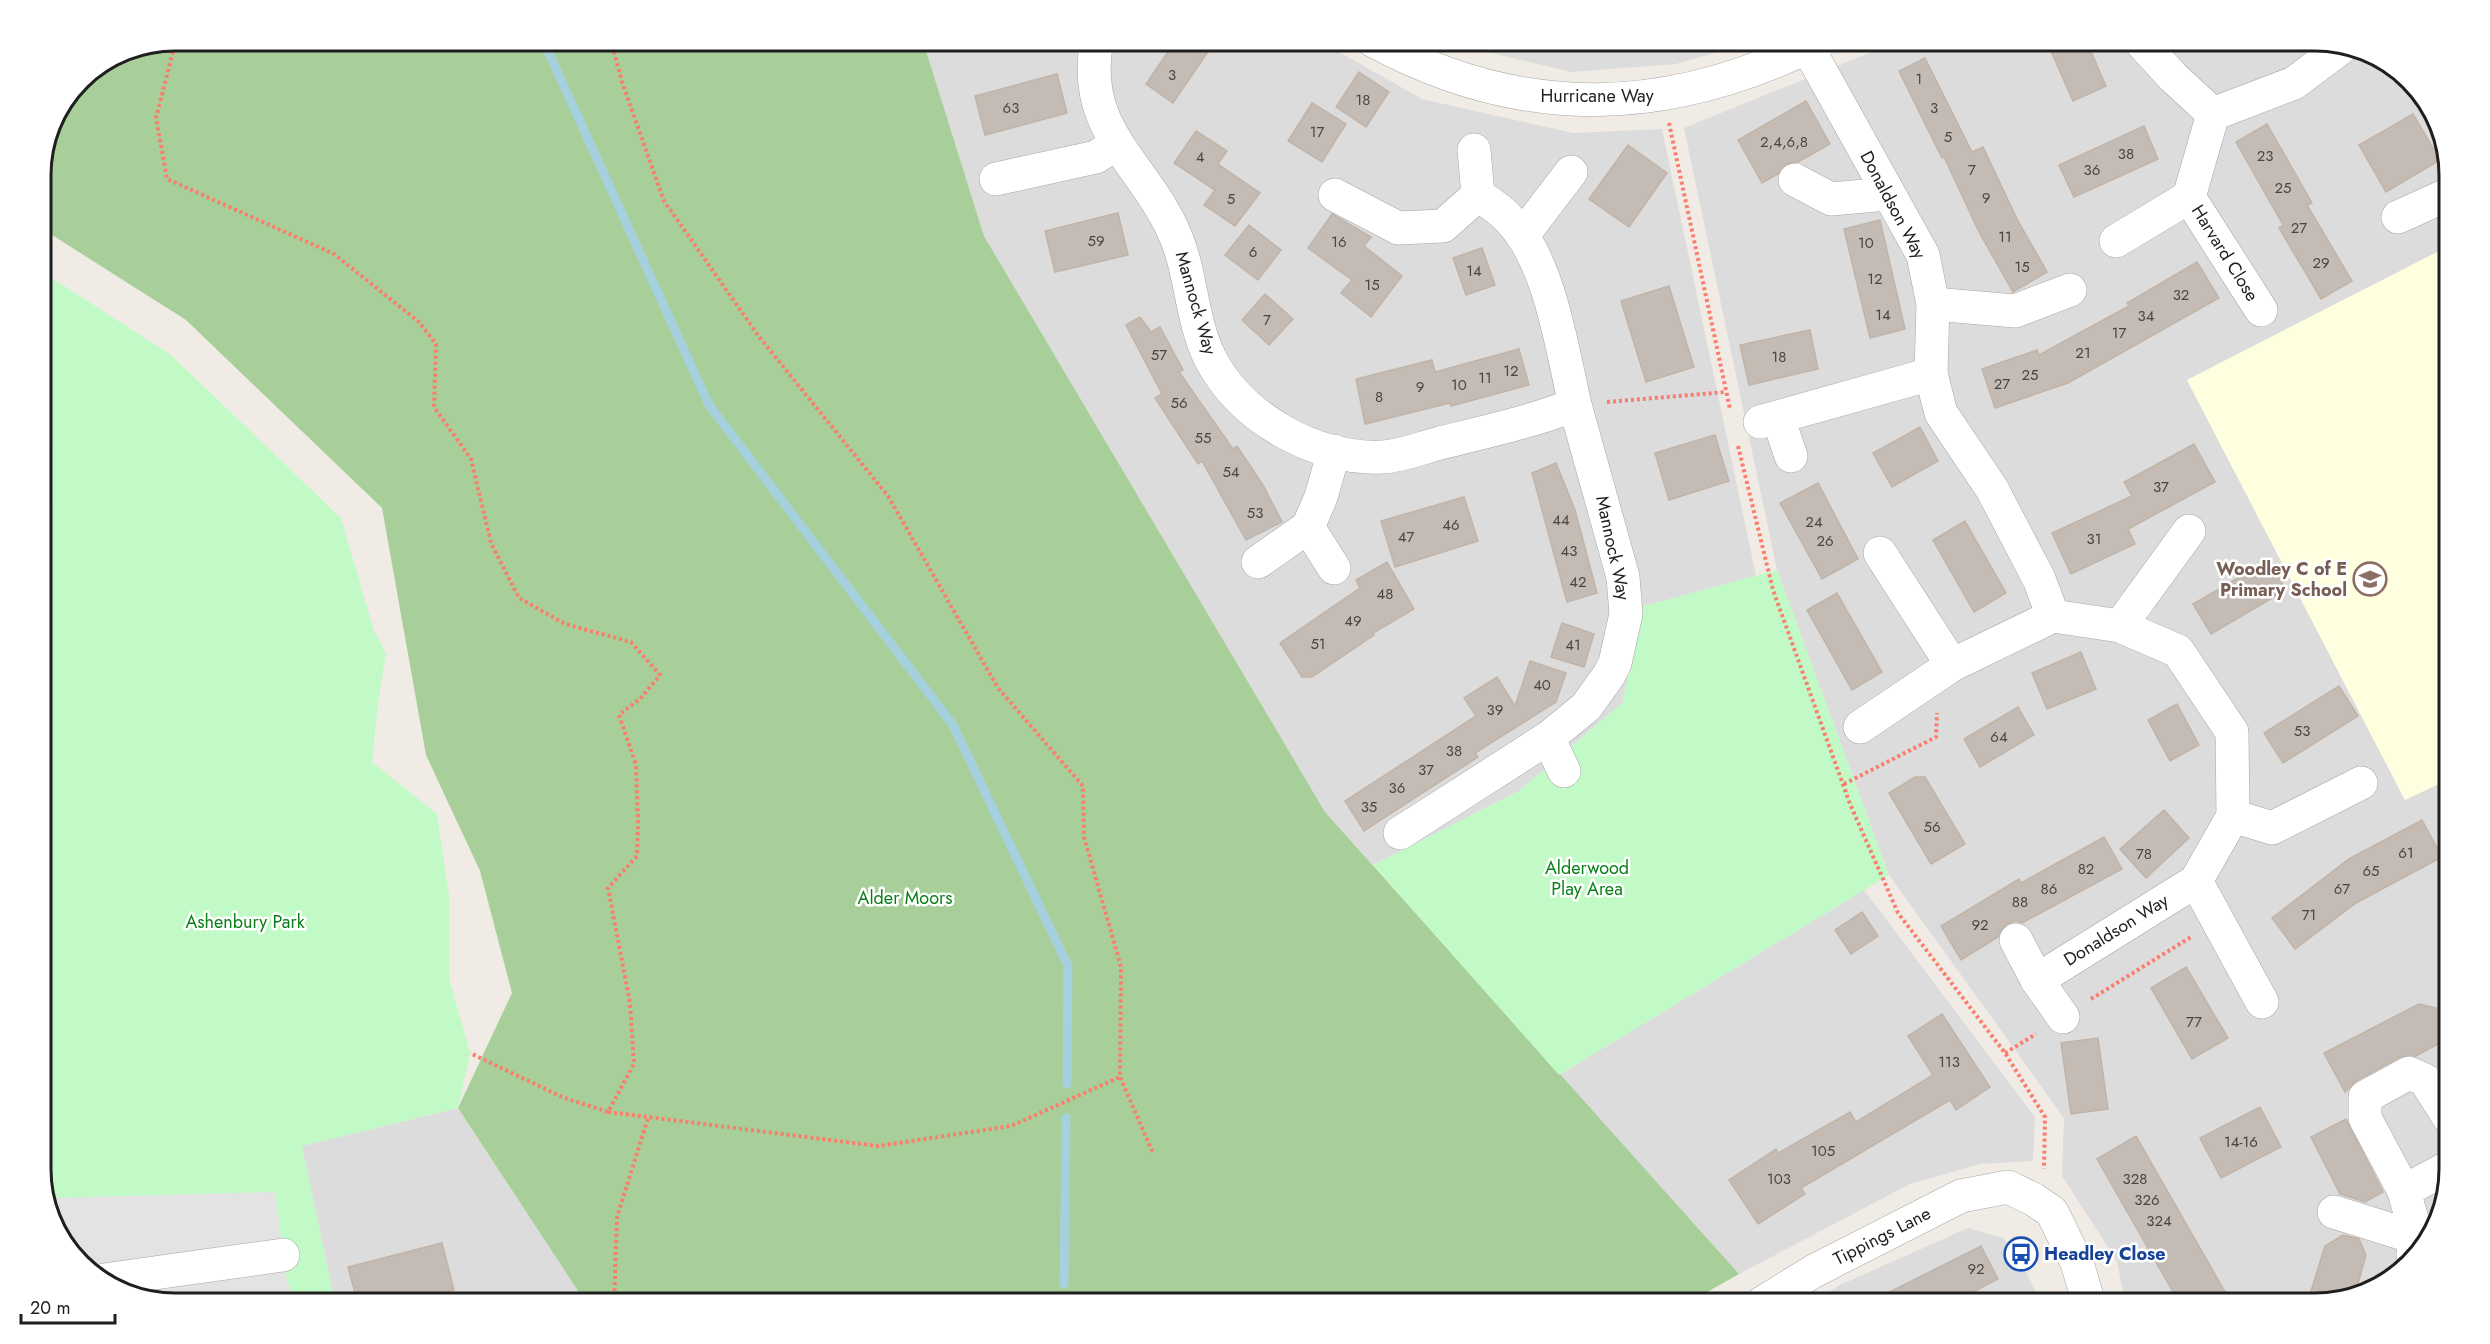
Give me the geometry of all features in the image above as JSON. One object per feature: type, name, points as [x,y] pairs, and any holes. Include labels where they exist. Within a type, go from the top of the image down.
[{"type":"street","name":"Mannock Way","points":[[1096,51],[1097,91],[1106,125],[1116,144],[1172,228],[1186,268],[1205,348],[1219,374],[1255,414],[1269,424],[1303,441],[1334,451],[1368,457],[1398,454],[1533,421],[1575,405]]},
{"type":"street","name":"Hurricane Way","points":[[1394,51],[1437,72],[1518,94],[1593,100],[1664,96],[1737,76],[1798,51]]},
{"type":"street","name":"Donaldson Way","points":[[1818,51],[1888,194],[1923,255],[1933,304],[1931,374],[1941,413],[1992,489],[2039,579],[2053,616]]},
{"type":"street","points":[[2149,51],[2213,114],[2294,83],[2334,53]]},
{"type":"street","name":"Harvard Close","points":[[2116,241],[2189,197],[2213,114]]},
{"type":"street","points":[[996,179],[1096,157],[1116,144]]},
{"type":"street","points":[[1335,195],[1398,228],[1443,226],[1478,195],[1474,150]]},
{"type":"street","points":[[1523,235],[1571,172]]},
{"type":"street","points":[[1795,180],[1831,199],[1888,194]]},
{"type":"street","name":"Mannock Way","points":[[1400,833],[1548,738],[1586,707],[1609,675],[1620,645],[1626,614],[1623,577],[1539,268],[1523,235],[1502,212],[1478,195]]},
{"type":"street","name":"Harvard Close","points":[[2189,197],[2261,310]]},
{"type":"street","points":[[2398,217],[2439,199]]},
{"type":"street","points":[[1933,304],[2015,310],[2070,290]]},
{"type":"street","points":[[1752,425],[1931,374]]},
{"type":"street","points":[[1752,425],[1791,456]]},
{"type":"street","points":[[1258,562],[1308,526],[1315,513],[1334,451]]},
{"type":"street","points":[[1308,526],[1334,568]]},
{"type":"street","points":[[2120,626],[2189,531]]},
{"type":"street","points":[[1880,553],[1946,669]]},
{"type":"street","points":[[1860,727],[1946,669],[2053,616],[2120,626],[2178,651],[2232,732],[2233,816],[2272,828],[2361,783]]},
{"type":"street","points":[[1548,738],[1564,771]]},
{"type":"street","name":"Donaldson Way","points":[[2037,980],[2196,881],[2233,816]]},
{"type":"street","points":[[2196,881],[2262,1002]]},
{"type":"street","points":[[2016,940],[2037,980],[2062,1017]]},
{"type":"street","points":[[2419,1236],[2404,1191],[2365,1118],[2365,1097],[2409,1073],[2425,1080],[2439,1101]]},
{"type":"street","points":[[2404,1191],[2439,1173]]},
{"type":"street","points":[[2021,1193],[2052,1212],[2077,1263],[2086,1293]]},
{"type":"street","name":"Tippings Lane","points":[[1779,1293],[1814,1271],[1961,1196],[2021,1193]]},
{"type":"street","points":[[2334,1212],[2417,1240]]},
{"type":"street","points":[[117,1278],[283,1255]]},
{"type":"path","points":[[173,51],[156,118],[167,179],[334,254],[419,322],[436,344],[434,407],[471,459],[491,543],[519,598],[565,624],[631,642],[660,675],[641,698],[619,714],[636,765],[637,856],[608,888],[630,1003],[634,1064],[608,1112]]},
{"type":"path","points":[[614,51],[622,82],[664,201],[760,338],[888,496],[998,688],[1083,786],[1084,837],[1121,967],[1120,1077],[1153,1153]]},
{"type":"path","points":[[1664,96],[1725,392],[1752,425],[1773,590],[1844,784],[1898,913],[2005,1053],[2045,1118],[2044,1173],[2021,1193]]},
{"type":"path","points":[[1575,405],[1725,392]]},
{"type":"path","points":[[1844,784],[1936,737],[1946,669]]},
{"type":"path","points":[[2005,1053],[2217,921]]},
{"type":"path","points":[[470,1053],[562,1096],[608,1112],[878,1146],[1011,1126],[1120,1077]]},
{"type":"path","points":[[614,1293],[617,1217],[648,1118]]},
{"type":"shaded area","points":[[926,51],[1338,51],[1422,99],[1573,133],[1662,129],[1756,576],[1644,606],[1622,703],[1519,791],[1373,865],[1325,812],[984,236]]},
{"type":"shaded area","points":[[1484,51],[1722,51],[1676,64],[1571,72]]},
{"type":"shaded area","points":[[1874,51],[2331,52],[2362,60],[2384,72],[2408,93],[2418,106],[2426,120],[2437,151],[2439,251],[2187,380],[2405,800],[2439,784],[2439,1177],[2432,1209],[2418,1238],[2397,1262],[2384,1272],[2362,1284],[2331,1292],[2123,1293],[2117,1261],[2062,1176],[2064,1118],[1889,875],[1777,570],[1684,128]]},
{"type":"shaded area","name":"Woodley C of E Primary School","points":[[2439,251],[2439,784],[2405,800],[2187,380]]},
{"type":"shaded area","points":[[1864,890],[2035,1117],[2033,1161],[1980,1164],[1910,1184],[1739,1274],[1559,1075]]},
{"type":"shaded area","points":[[458,1108],[579,1293],[333,1293],[302,1146]]},
{"type":"shaded area","points":[[275,1192],[286,1276],[291,1293],[159,1292],[120,1280],[106,1272],[82,1251],[64,1224],[55,1198]]},
{"type":"shaded area","points":[[1968,1228],[2003,1238],[2021,1262],[2036,1293],[1827,1293]]},
{"type":"green space","name":"Alder Moors","points":[[175,51],[926,51],[984,236],[1325,812],[1739,1274],[1706,1293],[579,1293],[458,1108],[512,993],[480,871],[426,755],[382,508],[186,320],[51,234],[51,167],[55,143],[64,120],[87,87],[106,72],[128,60],[151,53]]},
{"type":"green space","name":"Ashenbury Park","points":[[51,277],[171,355],[341,518],[374,631],[386,653],[372,762],[437,814],[449,895],[449,978],[470,1053],[458,1108],[302,1146],[333,1293],[153,1291],[82,1251],[64,1224],[53,1193],[51,1177]]},
{"type":"green space","name":"Alderwood Play Area","points":[[1777,570],[1889,875],[1559,1075],[1373,865],[1519,791],[1622,703],[1644,606]]},
{"type":"building","points":[[1168,51],[1208,51],[1173,103],[1146,84]]},
{"type":"building","points":[[2051,51],[2091,51],[2106,86],[2073,101]]},
{"type":"building","points":[[1925,58],[1972,152],[1983,147],[2017,219],[2047,272],[2013,292],[1979,232],[1944,157],[1942,158],[1899,71]]},
{"type":"building","points":[[1359,72],[1389,92],[1366,127],[1336,107]]},
{"type":"building","points":[[1057,74],[1067,113],[985,135],[975,96]]},
{"type":"building","points":[[1806,101],[1830,144],[1798,162],[1786,164],[1778,174],[1762,183],[1738,140]]},
{"type":"building","points":[[1312,103],[1346,124],[1322,162],[1288,141]]},
{"type":"building","points":[[2413,114],[2438,156],[2438,161],[2386,192],[2359,145]]},
{"type":"building","points":[[2267,124],[2312,203],[2307,205],[2352,281],[2321,299],[2279,228],[2283,225],[2236,142]]},
{"type":"building","points":[[2144,126],[2158,159],[2074,197],[2059,165]]},
{"type":"building","points":[[1196,131],[1227,151],[1218,164],[1260,193],[1235,226],[1204,205],[1215,190],[1174,163]]},
{"type":"building","points":[[1628,145],[1667,173],[1629,227],[1589,199]]},
{"type":"building","points":[[1118,213],[1128,255],[1055,272],[1045,231]]},
{"type":"building","points":[[1332,214],[1371,237],[1364,246],[1402,276],[1371,317],[1341,293],[1352,280],[1308,248]]},
{"type":"building","points":[[1880,220],[1905,329],[1870,338],[1844,229]]},
{"type":"building","points":[[1249,225],[1281,250],[1258,280],[1225,255]]},
{"type":"building","points":[[1482,248],[1495,285],[1466,295],[1453,258]]},
{"type":"building","points":[[2197,262],[2219,298],[2068,383],[1995,408],[1982,369],[2037,350],[2039,355],[2129,306],[2127,303]]},
{"type":"building","points":[[1669,286],[1694,367],[1646,382],[1621,301]]},
{"type":"building","points":[[1265,294],[1293,319],[1269,345],[1242,320]]},
{"type":"building","points":[[1140,317],[1151,332],[1160,327],[1183,370],[1179,372],[1233,449],[1237,446],[1263,485],[1282,522],[1246,540],[1202,461],[1198,464],[1155,398],[1162,394],[1126,325]]},
{"type":"building","points":[[1810,330],[1818,369],[1749,385],[1740,345]]},
{"type":"building","points":[[1519,349],[1529,385],[1451,406],[1450,403],[1365,424],[1356,379],[1432,360],[1435,372]]},
{"type":"building","points":[[1920,427],[1938,461],[1892,487],[1873,453]]},
{"type":"building","points":[[1715,435],[1729,481],[1669,500],[1655,453]]},
{"type":"building","points":[[2194,444],[2215,482],[2128,529],[2135,544],[2071,574],[2052,533],[2132,496],[2124,482]]},
{"type":"building","points":[[1556,463],[1575,510],[1597,593],[1567,602],[1532,473]]},
{"type":"building","points":[[1818,483],[1858,559],[1822,579],[1780,503]]},
{"type":"building","points":[[1464,497],[1478,541],[1395,567],[1381,521]]},
{"type":"building","points":[[1965,521],[2006,593],[1974,612],[1933,540]]},
{"type":"building","points":[[2269,560],[2286,590],[2211,634],[2193,604]]},
{"type":"building","points":[[1387,562],[1414,609],[1373,633],[1374,635],[1312,677],[1302,677],[1280,643],[1360,588],[1356,580]]},
{"type":"building","points":[[1837,593],[1882,672],[1852,690],[1807,610]]},
{"type":"building","points":[[1562,623],[1594,634],[1584,667],[1551,657]]},
{"type":"building","points":[[2081,652],[2096,689],[2047,709],[2032,673]]},
{"type":"building","points":[[1530,661],[1566,673],[1556,702],[1475,753],[1478,757],[1364,831],[1345,801],[1476,716],[1464,698],[1497,677],[1515,706]]},
{"type":"building","points":[[2339,686],[2358,716],[2283,763],[2264,733]]},
{"type":"building","points":[[2177,704],[2199,745],[2170,761],[2148,720]]},
{"type":"building","points":[[2018,707],[2034,735],[1980,767],[1964,739]]},
{"type":"building","points":[[1915,777],[1925,777],[1965,844],[1931,864],[1889,793]]},
{"type":"building","points":[[2164,810],[2189,838],[2146,878],[2120,849]]},
{"type":"building","points":[[2422,820],[2439,851],[2439,859],[2356,903],[2295,949],[2272,918],[2349,859]]},
{"type":"building","points":[[2104,837],[2122,869],[2022,923],[2016,921],[2007,924],[1998,937],[1961,960],[1941,926],[2019,879],[2021,883]]},
{"type":"building","points":[[1862,912],[1878,936],[1851,954],[1835,930]]},
{"type":"building","points":[[2186,967],[2228,1038],[2192,1059],[2151,988]]},
{"type":"building","points":[[2419,1004],[2439,1009],[2439,1043],[2416,1056],[2400,1057],[2356,1081],[2345,1092],[2324,1053]]},
{"type":"building","points":[[1942,1014],[1990,1087],[1956,1110],[1950,1100],[1801,1188],[1805,1194],[1758,1224],[1729,1180],[1776,1149],[1778,1153],[1850,1112],[1856,1122],[1933,1075],[1908,1036]]},
{"type":"building","points":[[2098,1038],[2108,1109],[2071,1114],[2061,1043]]},
{"type":"building","points":[[2260,1107],[2281,1147],[2221,1178],[2200,1138]]},
{"type":"building","points":[[2346,1119],[2383,1192],[2365,1202],[2340,1194],[2311,1137]]},
{"type":"building","points":[[2136,1136],[2226,1293],[2174,1293],[2097,1159]]},
{"type":"building","points":[[2343,1235],[2359,1239],[2366,1255],[2358,1285],[2331,1292],[2310,1293],[2325,1246]]},
{"type":"building","points":[[442,1243],[454,1290],[443,1293],[355,1293],[348,1267]]},
{"type":"building","points":[[1981,1246],[1998,1279],[1971,1293],[1888,1293]]},
{"type":"waterway","points":[[548,51],[709,405],[953,725],[1068,966],[1067,1084]]},
{"type":"waterway","points":[[1064,1284],[1066,1118]]},
{"type":"place","name":"Woodley C of E Primary School","points":[[2370,579]]},
{"type":"place","name":"Headley Close","points":[[2021,1254]]}]
